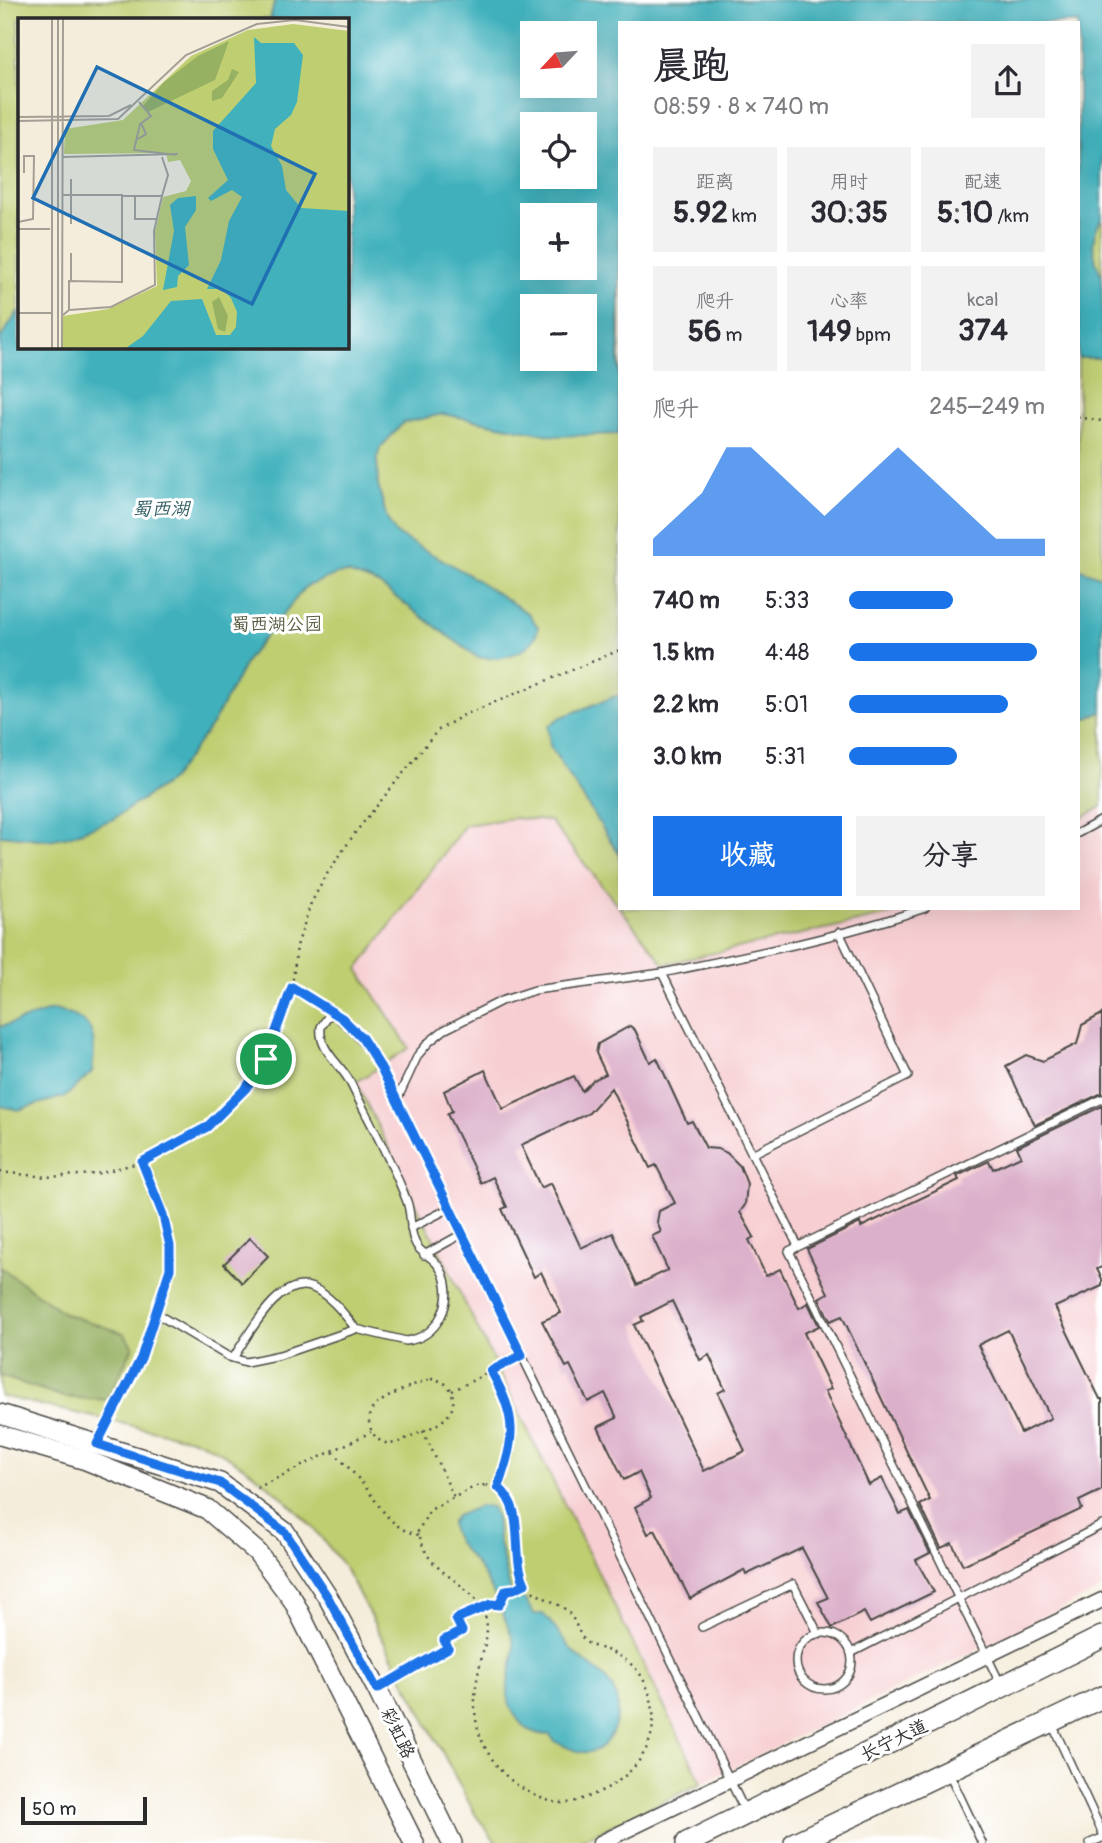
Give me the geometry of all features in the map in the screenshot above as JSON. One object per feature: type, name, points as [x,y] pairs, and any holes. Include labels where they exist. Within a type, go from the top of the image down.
[{"type":"main road","name":"彩虹路","points":[[0,1414],[220,1483],[285,1532],[329,1599],[377,1689],[452,1843]]},
{"type":"main road","name":"彩虹路","points":[[0,1435],[86,1460],[207,1509],[257,1552],[293,1600],[414,1843]]},
{"type":"main road","name":"长宁大道","points":[[687,1843],[1102,1637]]},
{"type":"main road","points":[[795,1843],[1102,1697]]},
{"type":"street","points":[[600,1843],[1102,1600]]},
{"type":"lane","points":[[1080,832],[1102,820]]},
{"type":"lane","points":[[397,1100],[418,1055],[429,1042],[444,1030],[505,999],[535,990],[662,973],[731,959],[918,910]]},
{"type":"lane","points":[[752,1154],[908,1076],[839,932]]},
{"type":"lane","points":[[662,973],[798,1246]]},
{"type":"lane","points":[[321,1005],[342,1018],[362,1038],[381,1068],[746,1814]]},
{"type":"lane","points":[[97,1444],[141,1358],[157,1314],[233,1358],[254,1362],[356,1329],[406,1340],[419,1338],[431,1331],[443,1314],[449,1295],[438,1267],[415,1243],[406,1197],[346,1075],[328,1053],[323,1042],[321,1027],[331,1012]]},
{"type":"lane","points":[[1002,1687],[789,1251],[1102,1099]]},
{"type":"lane","points":[[411,1228],[450,1208]]},
{"type":"lane","points":[[424,1255],[462,1234]]},
{"type":"lane","points":[[233,1358],[271,1302],[289,1289],[306,1286],[316,1290],[335,1304],[356,1329]]},
{"type":"lane","points":[[851,1653],[1102,1525]]},
{"type":"lane","points":[[702,1628],[793,1584],[818,1633]]},
{"type":"lane","points":[[818,1633],[837,1636],[844,1641],[851,1653],[852,1667],[848,1676],[841,1684],[831,1688],[811,1686],[798,1670],[796,1660],[803,1643],[818,1633]]},
{"type":"lane","points":[[1051,1721],[1102,1832]]},
{"type":"lane","points":[[948,1770],[982,1843]]},
{"type":"lane","points":[[1090,1843],[1102,1838]]},
{"type":"path","points":[[1080,418],[1102,421]]},
{"type":"path","points":[[0,1172],[46,1177],[96,1174],[142,1162],[207,1127],[246,1088],[266,1059],[292,987],[297,946],[311,903],[327,874],[355,834],[437,732],[462,716],[618,651]]},
{"type":"path","points":[[292,987],[321,1005]]},
{"type":"path","points":[[142,1162],[163,1215],[170,1246],[170,1269],[157,1314]]},
{"type":"path","points":[[452,1391],[522,1355]]},
{"type":"path","points":[[491,1371],[504,1393],[512,1429],[511,1447],[498,1487]]},
{"type":"path","points":[[431,1379],[444,1382],[452,1391],[454,1402],[451,1414],[423,1431],[390,1444],[379,1440],[372,1432],[370,1413],[389,1398],[431,1379]]},
{"type":"path","points":[[423,1431],[454,1497]]},
{"type":"path","points":[[239,1497],[372,1432]]},
{"type":"path","points":[[332,1451],[352,1471],[397,1527],[419,1535]]},
{"type":"path","points":[[476,1486],[498,1487],[512,1505],[519,1572],[525,1584],[569,1614],[585,1641],[630,1663],[647,1688],[652,1707],[653,1728],[649,1746],[631,1772],[604,1790],[572,1802],[550,1801],[513,1782],[499,1768],[477,1729],[473,1706],[474,1686],[486,1641],[486,1618],[467,1588],[440,1569],[430,1558],[418,1531],[430,1510],[476,1486]]},
{"type":"path","points":[[377,1689],[448,1648],[444,1640],[462,1631],[456,1619],[491,1604],[499,1605],[506,1590],[525,1584]]},
{"type":"shaded area","points":[[1102,807],[1102,1589],[702,1783],[356,1082],[409,1048],[358,969],[465,825],[514,818],[550,821],[618,906],[618,910],[621,910],[664,964],[889,915],[900,910],[1080,910],[1080,819]]},
{"type":"green space","name":"蜀西湖公园","points":[[0,0],[1102,0],[1102,807],[1080,819],[1080,21],[618,21],[618,906],[550,821],[514,818],[465,825],[358,969],[409,1048],[356,1082],[702,1783],[575,1843],[495,1841],[475,1814],[345,1568],[297,1511],[259,1478],[196,1440],[0,1396]]},
{"type":"green space","points":[[622,910],[900,910],[889,915],[664,964]]},
{"type":"green space","points":[[0,1267],[65,1314],[124,1333],[133,1347],[107,1400],[64,1397],[0,1376]]},
{"type":"water","name":"蜀西湖","points":[[275,0],[1102,0],[1102,217],[1093,245],[1102,277],[1102,358],[1080,358],[1080,21],[618,21],[618,434],[555,436],[443,414],[403,423],[380,448],[377,459],[378,485],[387,519],[396,534],[466,573],[529,614],[538,627],[530,644],[515,654],[495,658],[477,657],[378,584],[348,573],[337,574],[305,587],[248,658],[213,723],[171,780],[113,819],[69,836],[49,840],[0,835],[0,339],[18,312],[18,348],[348,348],[348,18],[270,18]]},
{"type":"water","points":[[1080,569],[1102,577],[1102,712],[1080,721]]},
{"type":"water","points":[[618,696],[618,852],[550,746],[548,727],[559,718]]},
{"type":"water","points":[[53,1010],[78,1018],[90,1029],[94,1047],[92,1072],[66,1096],[18,1110],[0,1106],[0,1027]]},
{"type":"water","points":[[480,1506],[492,1507],[496,1516],[498,1539],[511,1592],[525,1600],[534,1614],[543,1614],[576,1655],[603,1676],[614,1691],[618,1708],[615,1726],[606,1742],[599,1748],[582,1752],[564,1746],[550,1735],[530,1730],[515,1715],[508,1693],[514,1655],[512,1637],[491,1588],[456,1538],[451,1524],[456,1516]]},
{"type":"building","points":[[1102,1014],[1102,1093],[1035,1125],[1006,1066],[1026,1055],[1043,1061],[1077,1044],[1082,1025]]},
{"type":"building","points":[[630,1026],[635,1030],[650,1062],[657,1058],[687,1123],[692,1121],[706,1148],[727,1153],[740,1166],[747,1184],[745,1205],[740,1212],[754,1237],[749,1240],[766,1276],[780,1269],[799,1308],[808,1303],[819,1326],[804,1333],[831,1389],[825,1391],[869,1485],[882,1478],[900,1514],[909,1510],[930,1553],[916,1560],[934,1592],[870,1623],[864,1612],[832,1628],[818,1602],[828,1598],[802,1548],[746,1575],[744,1570],[690,1599],[655,1530],[648,1534],[635,1507],[651,1498],[639,1472],[624,1480],[598,1427],[617,1418],[605,1393],[588,1402],[570,1365],[566,1367],[542,1321],[561,1313],[541,1272],[534,1277],[502,1209],[507,1207],[493,1177],[481,1183],[447,1114],[452,1111],[444,1091],[485,1070],[503,1109],[574,1076],[582,1091],[593,1080],[606,1074],[596,1053],[598,1044]],"holes":[[[611,1088],[650,1168],[656,1165],[675,1203],[659,1211],[657,1222],[661,1232],[652,1236],[668,1270],[637,1285],[613,1233],[581,1248],[551,1183],[541,1188],[521,1145],[589,1113]],[[672,1301],[700,1360],[709,1355],[725,1389],[718,1393],[745,1451],[704,1471],[634,1325],[643,1321],[641,1317]]]},
{"type":"building","points":[[1102,1106],[1102,1267],[1097,1269],[1102,1286],[1055,1307],[1102,1399],[1102,1490],[1079,1501],[1082,1509],[963,1565],[952,1543],[941,1548],[920,1505],[930,1500],[842,1316],[830,1321],[819,1298],[828,1293],[807,1249],[860,1223],[861,1227],[959,1180],[957,1176],[989,1161],[993,1169],[1021,1156],[1017,1147]],"holes":[[[1008,1330],[1051,1418],[1021,1433],[978,1345]]]},
{"type":"building","points":[[250,1238],[268,1256],[242,1283],[224,1264]]},
{"type":"route","points":[[292,987],[342,1018],[362,1038],[381,1068],[522,1355],[491,1371],[504,1393],[512,1429],[511,1447],[498,1487],[505,1493],[515,1515],[519,1572],[525,1584],[506,1590],[499,1605],[491,1604],[456,1619],[462,1631],[444,1640],[448,1648],[377,1689],[329,1599],[285,1532],[220,1483],[97,1444],[141,1358],[170,1269],[170,1246],[163,1215],[142,1162],[207,1127],[246,1088],[266,1059],[292,987]]}]
